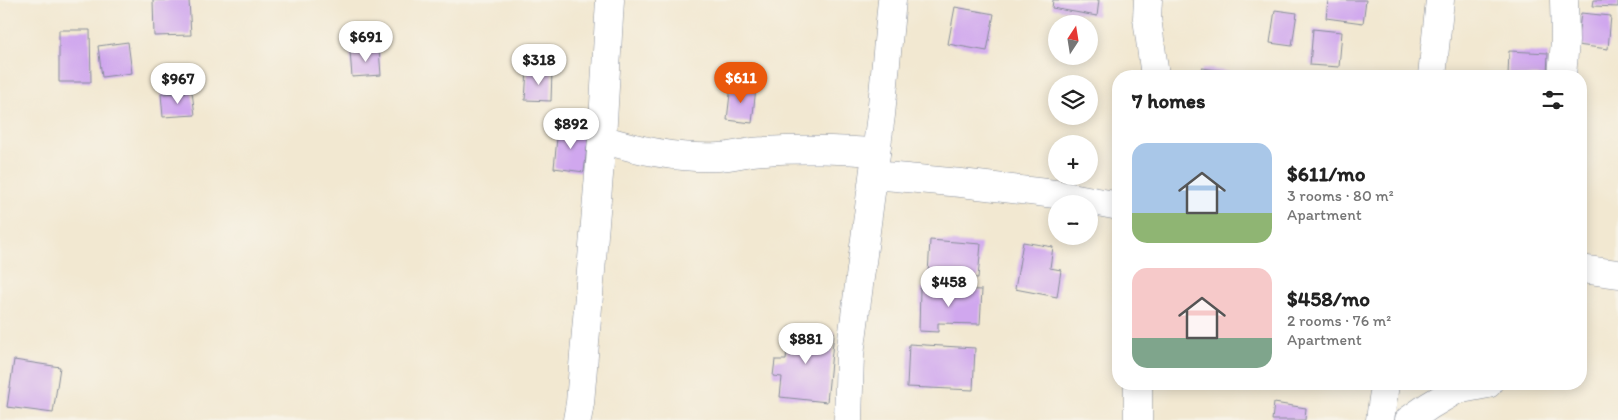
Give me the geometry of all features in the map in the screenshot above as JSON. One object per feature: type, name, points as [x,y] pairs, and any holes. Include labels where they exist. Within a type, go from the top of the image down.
[{"type":"street","points":[[577,420],[581,393],[602,139],[610,0]]},
{"type":"street","points":[[848,420],[850,355],[875,164],[892,0]]},
{"type":"street","points":[[1148,0],[1147,18],[1154,70]]},
{"type":"street","points":[[1433,70],[1440,0]]},
{"type":"street","points":[[1563,70],[1565,41],[1564,0]]},
{"type":"street","points":[[602,139],[633,149],[679,156],[720,157],[763,151],[825,148],[875,164],[960,182],[1054,194],[1112,205]]},
{"type":"street","points":[[1587,269],[1618,274]]},
{"type":"street","points":[[1138,390],[1138,420]]},
{"type":"street","points":[[1380,420],[1384,390]]},
{"type":"street","points":[[1409,420],[1456,390]]},
{"type":"building","points":[[153,0],[189,0],[191,35],[154,36]]},
{"type":"building","points":[[1053,0],[1099,0],[1097,15],[1052,8]]},
{"type":"building","points":[[1328,0],[1366,0],[1363,23],[1326,18]]},
{"type":"building","points":[[1594,0],[1618,0],[1618,7],[1593,6]]},
{"type":"building","points":[[955,7],[994,14],[987,51],[948,44]]},
{"type":"building","points":[[1275,10],[1297,13],[1292,46],[1270,43]]},
{"type":"building","points":[[1581,13],[1611,16],[1608,49],[1577,45]]},
{"type":"building","points":[[1313,29],[1342,32],[1339,67],[1310,65]]},
{"type":"building","points":[[59,30],[90,30],[91,82],[59,82]]},
{"type":"building","points":[[128,42],[132,73],[102,77],[98,46]]},
{"type":"building","points":[[379,49],[381,75],[352,77],[350,51]]},
{"type":"building","points":[[1509,51],[1548,53],[1547,70],[1508,70]]},
{"type":"building","points":[[1202,68],[1218,70],[1202,70]]},
{"type":"building","points":[[527,70],[552,71],[551,101],[525,100]]},
{"type":"building","points":[[731,85],[756,88],[752,123],[727,120]]},
{"type":"building","points":[[192,92],[195,115],[163,117],[161,94]]},
{"type":"building","points":[[558,128],[589,131],[584,172],[554,168]]},
{"type":"building","points":[[930,240],[981,244],[978,278],[928,274]]},
{"type":"building","points":[[1023,242],[1053,247],[1050,268],[1061,270],[1057,297],[1015,289]]},
{"type":"building","points":[[920,288],[982,290],[980,324],[938,323],[938,332],[919,331]]},
{"type":"building","points":[[789,327],[834,332],[827,402],[780,397],[782,377],[773,376],[775,360],[786,360]]},
{"type":"building","points":[[909,344],[975,348],[973,390],[907,387]]},
{"type":"building","points":[[14,360],[60,367],[53,413],[7,407]]},
{"type":"building","points":[[1274,403],[1306,408],[1305,420],[1272,420]]}]
